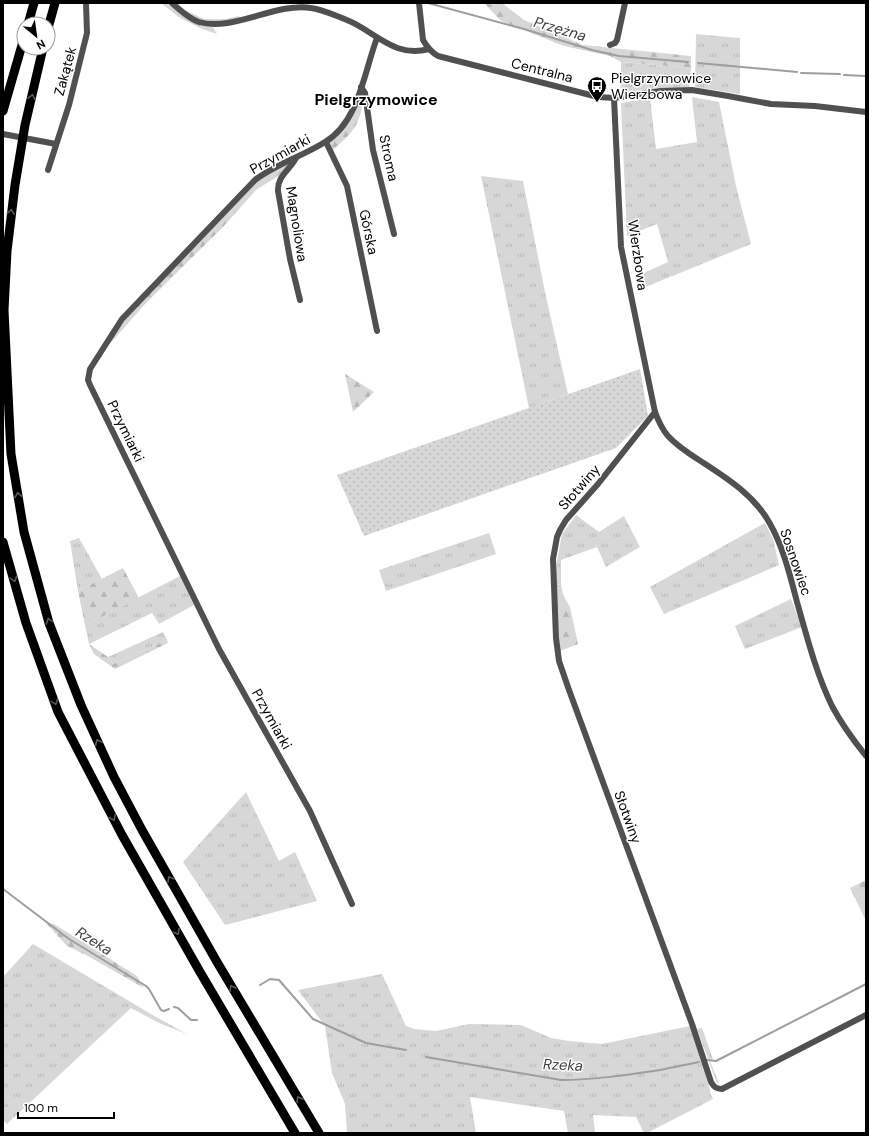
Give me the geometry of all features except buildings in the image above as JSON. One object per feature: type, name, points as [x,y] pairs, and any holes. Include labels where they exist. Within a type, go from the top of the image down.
[{"type":"highway","points":[[30,16],[34,3]]},
{"type":"highway","points":[[51,16],[55,3]]},
{"type":"highway","points":[[3,111],[19,56]]},
{"type":"highway","points":[[41,56],[25,125],[15,185],[7,251],[4,310],[10,454],[24,532],[49,623],[81,705],[114,777],[142,830],[217,962],[318,1133]]},
{"type":"highway","points":[[3,542],[26,622],[58,712],[122,835],[200,972],[295,1133]]},
{"type":"street","name":"Zakątek","points":[[48,170],[69,105],[87,33],[86,3]]},
{"type":"street","points":[[172,3],[184,14],[198,22],[209,24],[234,21],[284,9],[311,8],[358,25],[377,38],[408,52],[429,50],[423,40],[419,3]]},
{"type":"street","points":[[610,45],[615,43],[617,40],[625,3]]},
{"type":"street","name":"Przymiarki","points":[[352,904],[310,811],[219,649],[88,380],[90,369],[122,319],[255,180],[268,171],[326,142],[347,122],[377,38]]},
{"type":"street","name":"Centralna","points":[[429,50],[438,56],[598,97],[614,98],[660,91],[692,90],[771,104],[815,106],[866,112]]},
{"type":"street","name":"Stroma","points":[[361,86],[365,92],[373,150],[394,234]]},
{"type":"street","name":"Wierzbowa","points":[[614,98],[621,247],[655,412]]},
{"type":"street","points":[[3,134],[56,144]]},
{"type":"street","name":"Górska","points":[[326,142],[347,186],[377,331]]},
{"type":"street","name":"Magnoliowa","points":[[296,158],[293,164],[279,180],[278,191],[290,258],[300,300]]},
{"type":"street","name":"Sosnowiec","points":[[655,412],[667,436],[684,451],[732,481],[747,494],[768,521],[788,571],[819,674],[832,706],[846,729],[866,756]]},
{"type":"street","name":"Słotwiny","points":[[655,412],[598,484],[566,520],[557,537],[552,559],[556,638],[559,661],[569,690],[714,1087],[722,1089],[866,1015]]},
{"type":"green space","points":[[161,3],[168,3],[182,14],[180,18]]},
{"type":"green space","points":[[484,3],[502,3],[524,20],[583,45],[691,56],[691,68],[621,62],[610,56],[564,46],[501,21]]},
{"type":"green space","points":[[187,11],[204,19],[225,19],[239,16],[240,18],[222,22],[198,20],[186,13]]},
{"type":"green space","points":[[182,14],[212,26],[217,34],[180,18]]},
{"type":"green space","points":[[696,34],[740,38],[740,94],[695,87]]},
{"type":"green space","points":[[621,62],[691,68],[689,87],[621,93]]},
{"type":"green space","points":[[362,94],[363,105],[356,124],[343,141],[333,150],[330,142],[341,133],[345,127]]},
{"type":"green space","points":[[692,97],[719,102],[736,186],[751,244],[638,290],[635,277],[668,262],[657,224],[627,236],[621,103],[650,98],[656,149],[697,142]]},
{"type":"green space","points":[[292,161],[278,176],[256,190],[223,227],[146,303],[109,345],[126,318],[257,182],[270,172]]},
{"type":"green space","points":[[481,176],[523,181],[545,292],[568,394],[529,408]]},
{"type":"green space","points":[[640,369],[648,416],[616,448],[364,536],[337,475]]},
{"type":"green space","points":[[345,374],[374,392],[353,412]]},
{"type":"green space","points":[[576,515],[599,532],[624,516],[640,547],[606,567],[597,547],[561,560],[561,584],[555,585],[557,561],[562,534]]},
{"type":"green space","points":[[765,523],[773,539],[779,565],[664,614],[650,587]]},
{"type":"green space","points":[[489,533],[496,554],[386,591],[379,570]]},
{"type":"green space","points":[[79,538],[102,579],[78,591],[70,541]]},
{"type":"green space","points":[[123,568],[139,598],[85,625],[78,591]]},
{"type":"green space","points":[[180,576],[194,605],[159,624],[152,613],[89,644],[85,625]]},
{"type":"green space","points":[[561,584],[563,595],[570,607],[578,644],[560,651],[555,585]]},
{"type":"green space","points":[[791,599],[802,627],[745,649],[735,626]]},
{"type":"green space","points":[[163,632],[167,640],[113,664],[108,657]]},
{"type":"green space","points":[[167,640],[168,643],[115,669],[94,654],[89,644],[108,657],[113,664]]},
{"type":"green space","points":[[246,792],[279,861],[295,852],[317,901],[225,925],[183,862]]},
{"type":"green space","points":[[866,880],[866,893],[855,898],[850,888]]},
{"type":"green space","points":[[866,893],[866,921],[855,898]]},
{"type":"green space","points":[[46,923],[54,924],[137,976],[144,988],[67,946]]},
{"type":"green space","points":[[33,944],[187,1034],[159,1023],[131,1008],[7,1124],[3,1120],[3,977]]},
{"type":"green space","points":[[382,974],[406,1026],[414,1029],[436,1031],[469,1024],[521,1025],[551,1038],[602,1044],[690,1026],[713,1099],[647,1133],[644,1133],[636,1117],[593,1115],[595,1133],[568,1133],[564,1111],[470,1097],[476,1133],[347,1133],[345,1104],[332,1073],[325,1026],[298,990]]},
{"type":"green space","points":[[702,1028],[713,1059],[710,1061],[720,1086],[716,1081],[697,1029]]},
{"type":"waterway","name":"Przężna","points":[[428,3],[524,29],[592,50],[619,56],[688,62]]},
{"type":"waterway","name":"Przężna","points":[[698,63],[797,72]]},
{"type":"waterway","name":"Przężna","points":[[801,73],[840,74]]},
{"type":"waterway","name":"Przężna","points":[[844,75],[866,76]]},
{"type":"waterway","name":"Rzeka","points":[[3,889],[69,939],[146,986],[161,1010],[164,1011],[169,1009]]},
{"type":"waterway","name":"Rzeka","points":[[260,985],[270,979],[279,980],[313,1019],[366,1043],[406,1050]]},
{"type":"waterway","name":"Rzeka","points":[[707,1060],[716,1061],[866,984]]},
{"type":"waterway","name":"Rzeka","points":[[174,1007],[178,1008],[191,1020],[197,1020]]},
{"type":"waterway","name":"Rzeka","points":[[426,1057],[561,1080],[623,1075],[660,1070],[699,1062]]},
{"type":"place","name":"Pielgrzymowice Wierzbowa","points":[[597,103]]},
{"type":"district","name":"Pielgrzymowice","points":[[376,99]]}]
